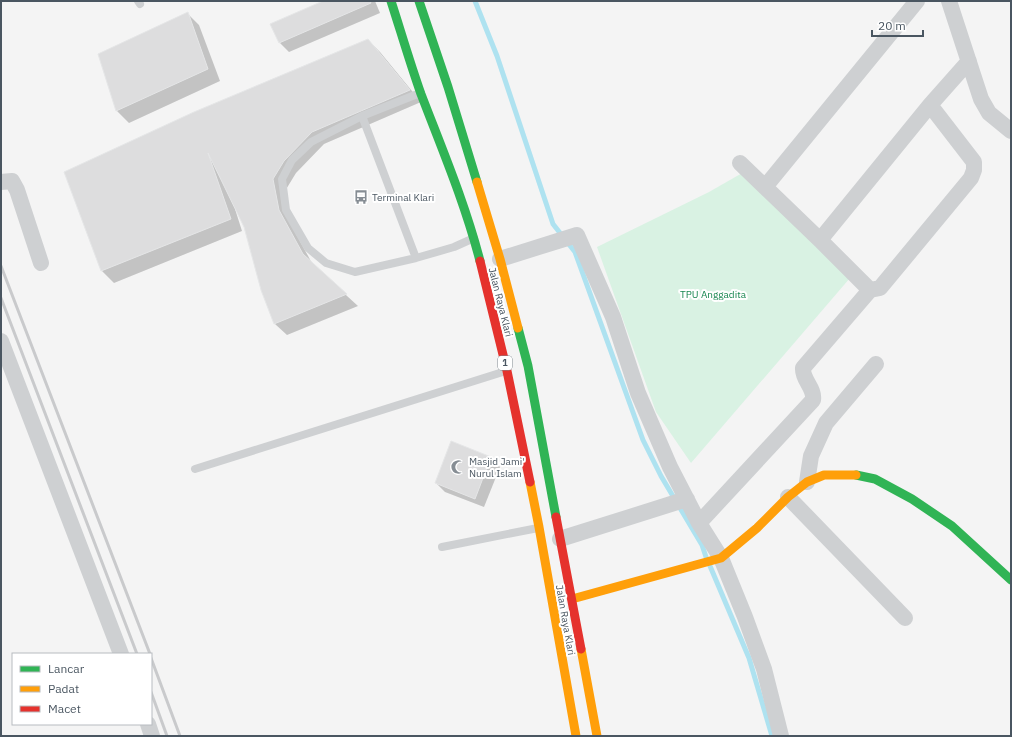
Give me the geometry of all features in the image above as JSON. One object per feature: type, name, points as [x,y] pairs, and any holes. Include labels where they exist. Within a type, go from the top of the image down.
[{"type":"main road","name":"Jalan Raya Klari","points":[[391,1],[421,93],[443,149],[474,238],[507,371],[539,527],[576,736]]},
{"type":"main road","name":"Jalan Raya Klari","points":[[419,1],[448,87],[492,230],[528,366],[597,736]]},
{"type":"main road","points":[[474,238],[492,230]]},
{"type":"main road","points":[[572,599],[712,560],[756,528],[788,497],[807,482],[824,475],[846,474],[861,475],[875,479],[912,498],[952,526],[1011,580]]},
{"type":"street","points":[[765,187],[917,1]]},
{"type":"street","points":[[955,5],[969,61],[981,99],[988,113],[1011,131]]},
{"type":"street","points":[[820,240],[930,105],[969,61]]},
{"type":"street","points":[[699,523],[813,400],[814,395],[803,373],[803,368],[870,290],[880,288],[971,178],[974,170],[974,162],[930,105]]},
{"type":"street","points":[[740,163],[870,290]]},
{"type":"street","points":[[1,182],[12,182],[17,190],[41,263]]},
{"type":"street","points":[[500,259],[577,235],[610,310],[638,393],[670,467],[680,501],[699,523],[712,560],[745,617],[764,669],[781,736]]},
{"type":"street","points":[[1,341],[121,653]]},
{"type":"street","points":[[807,482],[811,456],[826,423],[876,364]]},
{"type":"street","points":[[788,497],[905,618]]},
{"type":"street","points":[[560,539],[680,501]]},
{"type":"street","points":[[148,725],[152,736]]},
{"type":"lane","points":[[421,93],[362,116],[311,142],[292,160],[282,179],[286,210],[308,248],[326,263],[354,272],[416,258],[454,247],[474,238]]},
{"type":"lane","points":[[362,116],[416,258]]},
{"type":"lane","points":[[195,469],[507,371]]},
{"type":"lane","points":[[442,547],[539,527]]},
{"type":"green space","name":"TPU Anggadita","points":[[744,172],[850,278],[691,463],[656,412],[597,247],[709,192]]},
{"type":"building","points":[[323,1],[370,1],[371,3],[279,43],[270,24]]},
{"type":"building","points":[[188,12],[208,69],[116,111],[98,54]]},
{"type":"building","points":[[368,39],[410,90],[312,132],[284,161],[273,179],[279,210],[303,254],[347,294],[274,324],[261,290],[244,227],[208,153],[231,219],[101,271],[64,172],[194,112]]},
{"type":"building","points":[[451,441],[491,457],[475,499],[435,483]]},
{"type":"waterway","points":[[475,1],[497,56],[553,224],[575,252],[643,440],[661,476],[702,545],[706,557]]},
{"type":"waterway","points":[[710,566],[749,658],[772,736]]},
{"type":"railway","points":[[1,266],[150,653]]},
{"type":"railway","points":[[1,298],[137,653]]},
{"type":"railway","points":[[152,661],[180,736]]},
{"type":"railway","points":[[152,695],[167,736]]},
{"type":"traffic: fast","points":[[391,1],[421,94],[460,197],[480,261]]},
{"type":"traffic: fast","points":[[419,1],[448,87],[477,182]]},
{"type":"traffic: fast","points":[[518,328],[528,366],[556,517]]},
{"type":"traffic: fast","points":[[856,475],[875,479],[912,499],[952,526],[1011,580]]},
{"type":"traffic: slow","points":[[477,182],[500,259],[518,328]]},
{"type":"traffic: slow","points":[[572,599],[721,558],[757,528],[788,497],[807,482],[824,475],[856,475]]},
{"type":"traffic: slow","points":[[530,482],[576,736]]},
{"type":"traffic: slow","points":[[581,649],[597,736]]},
{"type":"traffic: jam","points":[[480,261],[507,371],[530,482]]},
{"type":"traffic: jam","points":[[556,517],[581,649]]},
{"type":"place","name":"Terminal Klari","points":[[361,197]]},
{"type":"place","name":"Masjid Jami' Nurul Islam","points":[[458,467]]}]
